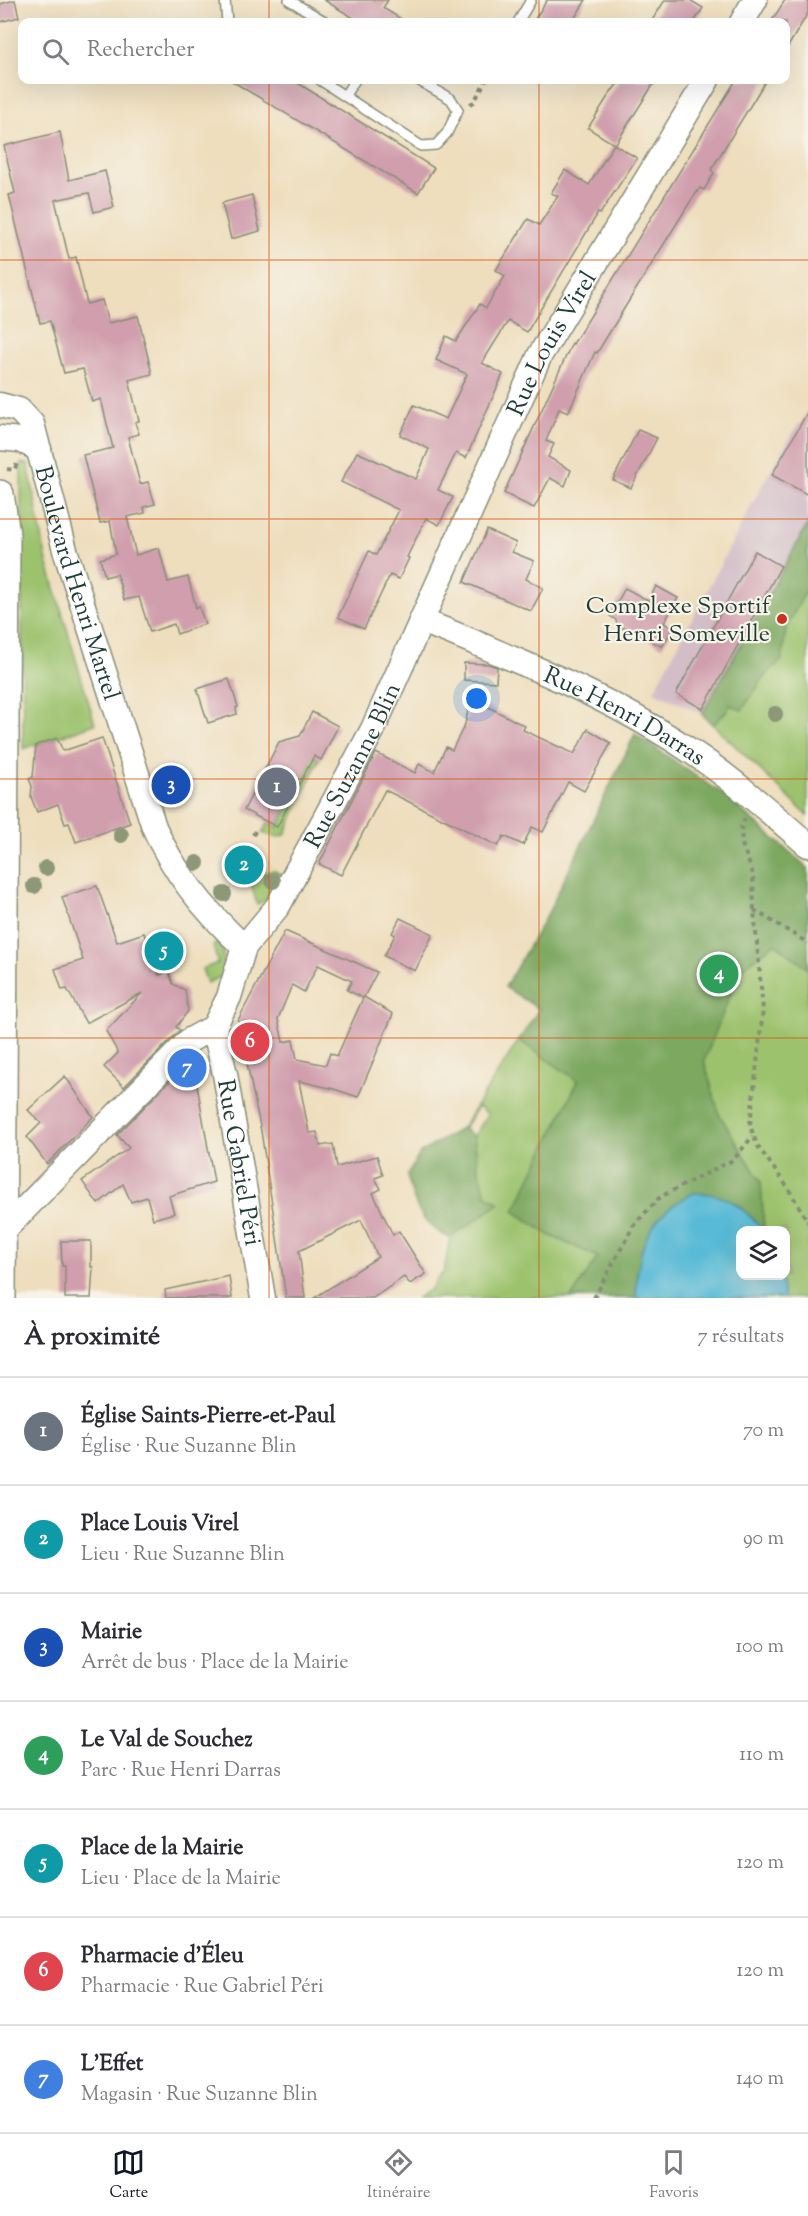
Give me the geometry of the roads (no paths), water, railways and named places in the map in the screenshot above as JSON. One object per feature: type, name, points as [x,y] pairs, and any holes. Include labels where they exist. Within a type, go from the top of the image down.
[{"type":"main road","points":[[0,494],[6,534],[2,1298]]},
{"type":"street","points":[[744,18],[755,0]]},
{"type":"street","name":"Rue Louis Virel","points":[[421,621],[540,355],[705,84]]},
{"type":"street","name":"Boulevard Henri Martel","points":[[0,405],[20,411],[32,424],[65,550],[154,828],[164,850],[197,898],[244,947]]},
{"type":"street","name":"Boulevard Henri Martel","points":[[0,438],[20,440],[39,448]]},
{"type":"street","name":"Rue Henri Darras","points":[[421,621],[581,687],[693,753],[756,800],[808,845]]},
{"type":"street","name":"Rue Suzanne Blin","points":[[244,947],[278,906],[373,729],[421,621]]},
{"type":"street","points":[[1,1233],[190,1040],[218,1018],[240,968],[244,947]]},
{"type":"street","name":"Rue Gabriel Péri","points":[[218,1018],[225,1074],[263,1298]]},
{"type":"lane","points":[[225,0],[227,18]]},
{"type":"lane","points":[[289,0],[319,18]]},
{"type":"lane","points":[[520,18],[531,0]]},
{"type":"lane","points":[[327,84],[421,146],[436,145],[447,132],[458,110],[451,99],[425,84]]},
{"type":"lane","points":[[345,95],[353,84]]},
{"type":"water","points":[[694,1193],[706,1193],[725,1198],[741,1208],[760,1226],[736,1226],[736,1280],[782,1280],[784,1298],[636,1298],[639,1264],[647,1235],[665,1212]]},
{"type":"place","name":"Complexe Sportif Henri Someville","points":[[782,619]]},
{"type":"place","name":"Mairie","points":[[171,785]]},
{"type":"place","name":"Église Saints-Pierre-et-Paul","points":[[277,787]]},
{"type":"place","name":"Place Louis Virel","points":[[244,865]]},
{"type":"place","name":"Place de la Mairie","points":[[164,951]]},
{"type":"place","name":"Le Val de Souchez","points":[[719,974]]},
{"type":"place","name":"Pharmacie d'Éleu","points":[[250,1042]]},
{"type":"place","name":"L'Effet","points":[[187,1068]]}]
